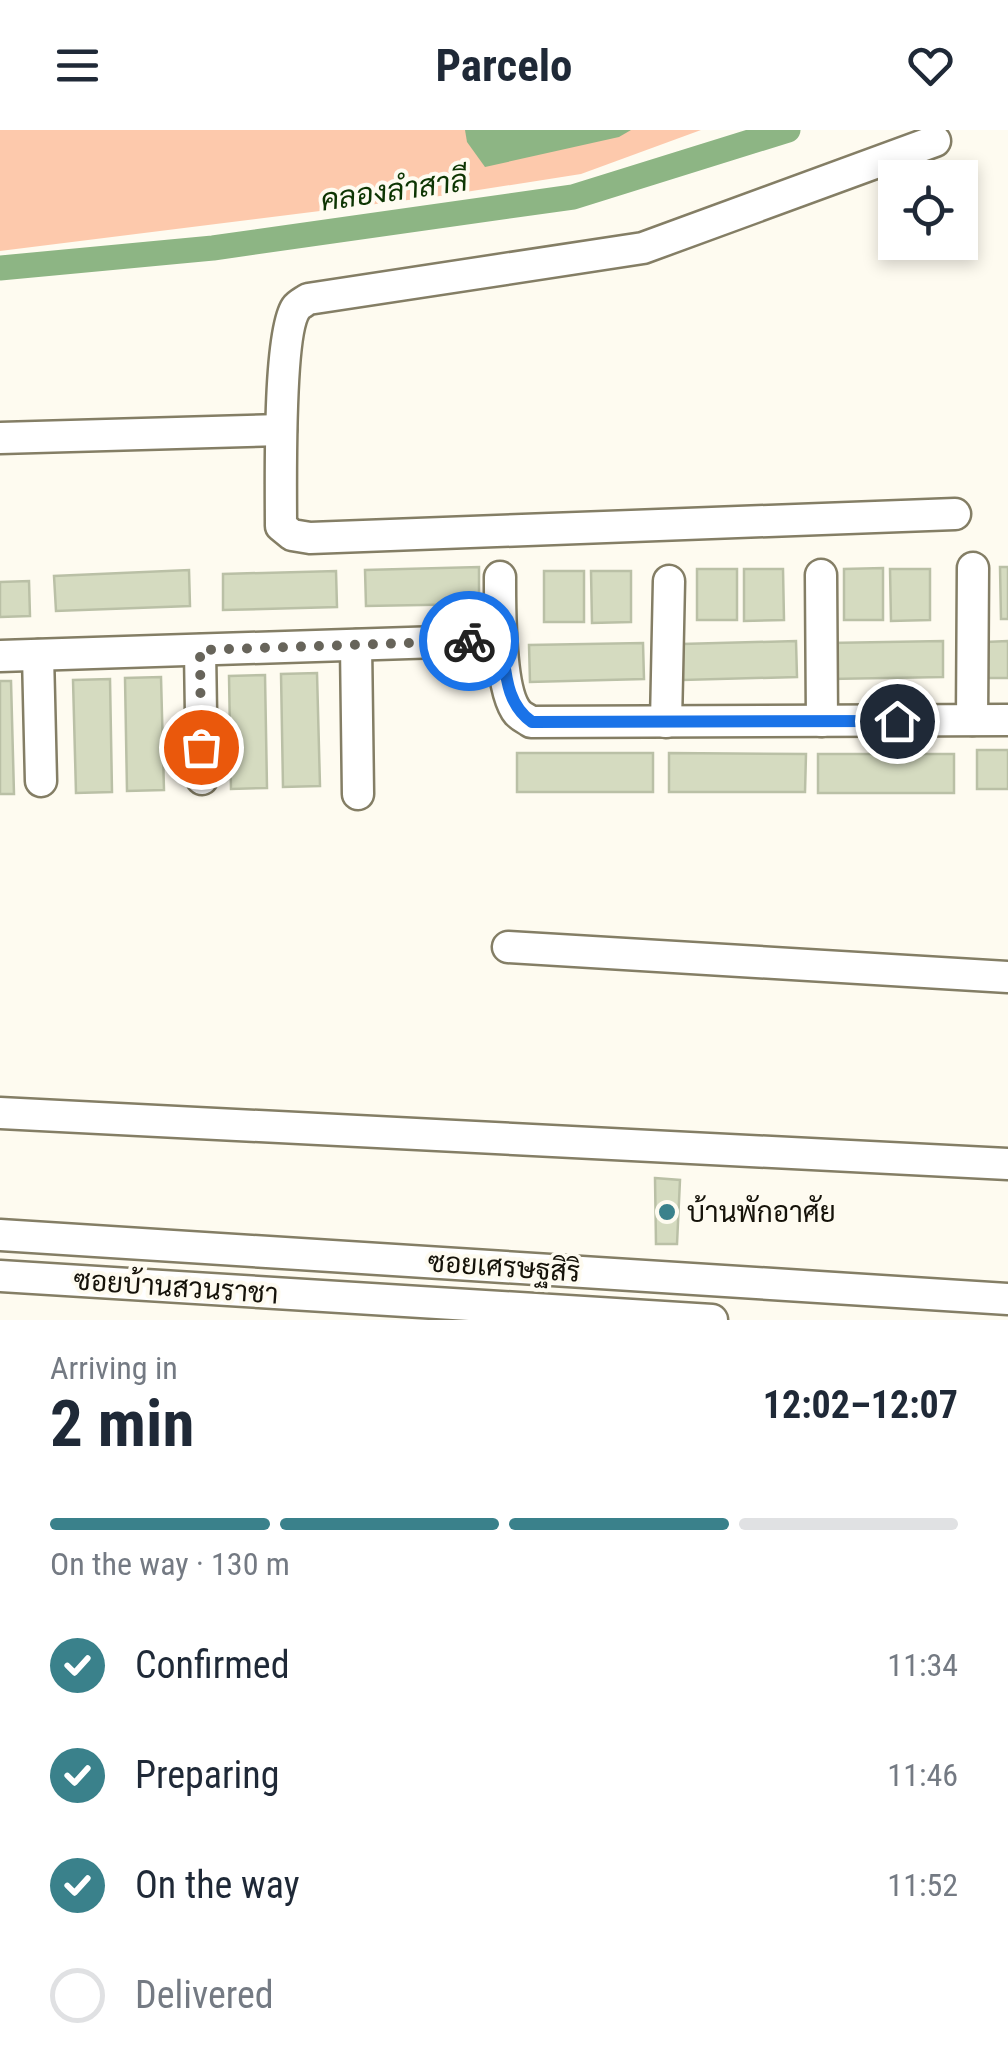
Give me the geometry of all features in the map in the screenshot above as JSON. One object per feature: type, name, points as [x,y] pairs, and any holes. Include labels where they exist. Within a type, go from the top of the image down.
[{"type":"street","points":[[935,140],[643,248],[308,299],[296,308],[289,330],[281,430],[282,526],[292,535],[310,538],[955,514]]},
{"type":"street","points":[[0,438],[281,430]]},
{"type":"street","points":[[972,720],[973,568]]},
{"type":"street","points":[[821,575],[822,721]]},
{"type":"street","points":[[500,578],[501,640],[510,695],[518,712],[532,722],[1008,720]]},
{"type":"street","points":[[666,722],[669,581]]},
{"type":"street","points":[[0,656],[501,640]]},
{"type":"street","points":[[356,645],[358,794]]},
{"type":"street","points":[[200,650],[202,779]]},
{"type":"street","points":[[38,655],[41,781]]},
{"type":"street","points":[[508,946],[1008,976]]},
{"type":"street","points":[[0,1113],[1008,1164]]},
{"type":"street","name":"ซอยเศรษฐสิริ","points":[[0,1235],[1008,1298]]},
{"type":"street","name":"ซอยบ้านสวนราชา","points":[[0,1276],[536,1314],[695,1319]]},
{"type":"shaded area","points":[[0,130],[701,130],[581,174],[440,196],[0,251]]},
{"type":"shaded area","points":[[465,130],[631,130],[619,137],[485,167],[467,142]]},
{"type":"building","points":[[479,567],[479,604],[366,606],[365,570]]},
{"type":"building","points":[[1000,567],[1008,567],[1008,619],[1001,619]]},
{"type":"building","points":[[883,568],[883,620],[844,620],[844,569]]},
{"type":"building","points":[[697,569],[737,569],[737,620],[697,620]]},
{"type":"building","points":[[744,569],[783,569],[784,620],[744,621]]},
{"type":"building","points":[[890,569],[930,569],[930,620],[891,621]]},
{"type":"building","points":[[189,570],[190,606],[56,611],[54,576]]},
{"type":"building","points":[[336,571],[337,607],[223,610],[223,574]]},
{"type":"building","points":[[544,571],[584,571],[584,622],[544,622]]},
{"type":"building","points":[[591,571],[631,571],[631,622],[592,623]]},
{"type":"building","points":[[29,581],[30,616],[0,617],[0,582]]},
{"type":"building","points":[[796,641],[797,677],[683,680],[682,644]]},
{"type":"building","points":[[943,641],[943,677],[830,679],[829,643]]},
{"type":"building","points":[[1008,641],[1008,678],[986,678],[986,642]]},
{"type":"building","points":[[643,643],[644,679],[530,682],[529,645]]},
{"type":"building","points":[[317,673],[320,786],[283,787],[281,674]]},
{"type":"building","points":[[265,675],[267,788],[231,789],[229,676]]},
{"type":"building","points":[[161,677],[164,790],[127,791],[125,678]]},
{"type":"building","points":[[110,679],[112,792],[76,793],[73,680]]},
{"type":"building","points":[[0,681],[11,681],[14,794],[0,794]]},
{"type":"building","points":[[977,750],[1008,750],[1008,789],[977,789]]},
{"type":"building","points":[[517,753],[653,753],[653,792],[517,792]]},
{"type":"building","points":[[669,753],[806,754],[805,792],[669,792]]},
{"type":"building","points":[[818,754],[954,754],[954,793],[818,793]]},
{"type":"building","name":"บ้านพักอาศัย","points":[[655,1178],[680,1180],[677,1244],[656,1244]]},
{"type":"waterway","name":"คลองลำสาลี","points":[[0,268],[213,248],[573,197],[788,130]]},
{"type":"way so far","points":[[201,747],[200,650],[469,641]]},
{"type":"place","name":"บ้านพักอาศัย","points":[[667,1212]]},
{"type":"route","points":[[469,641],[501,640],[510,695],[518,712],[532,722],[897,721]]}]
